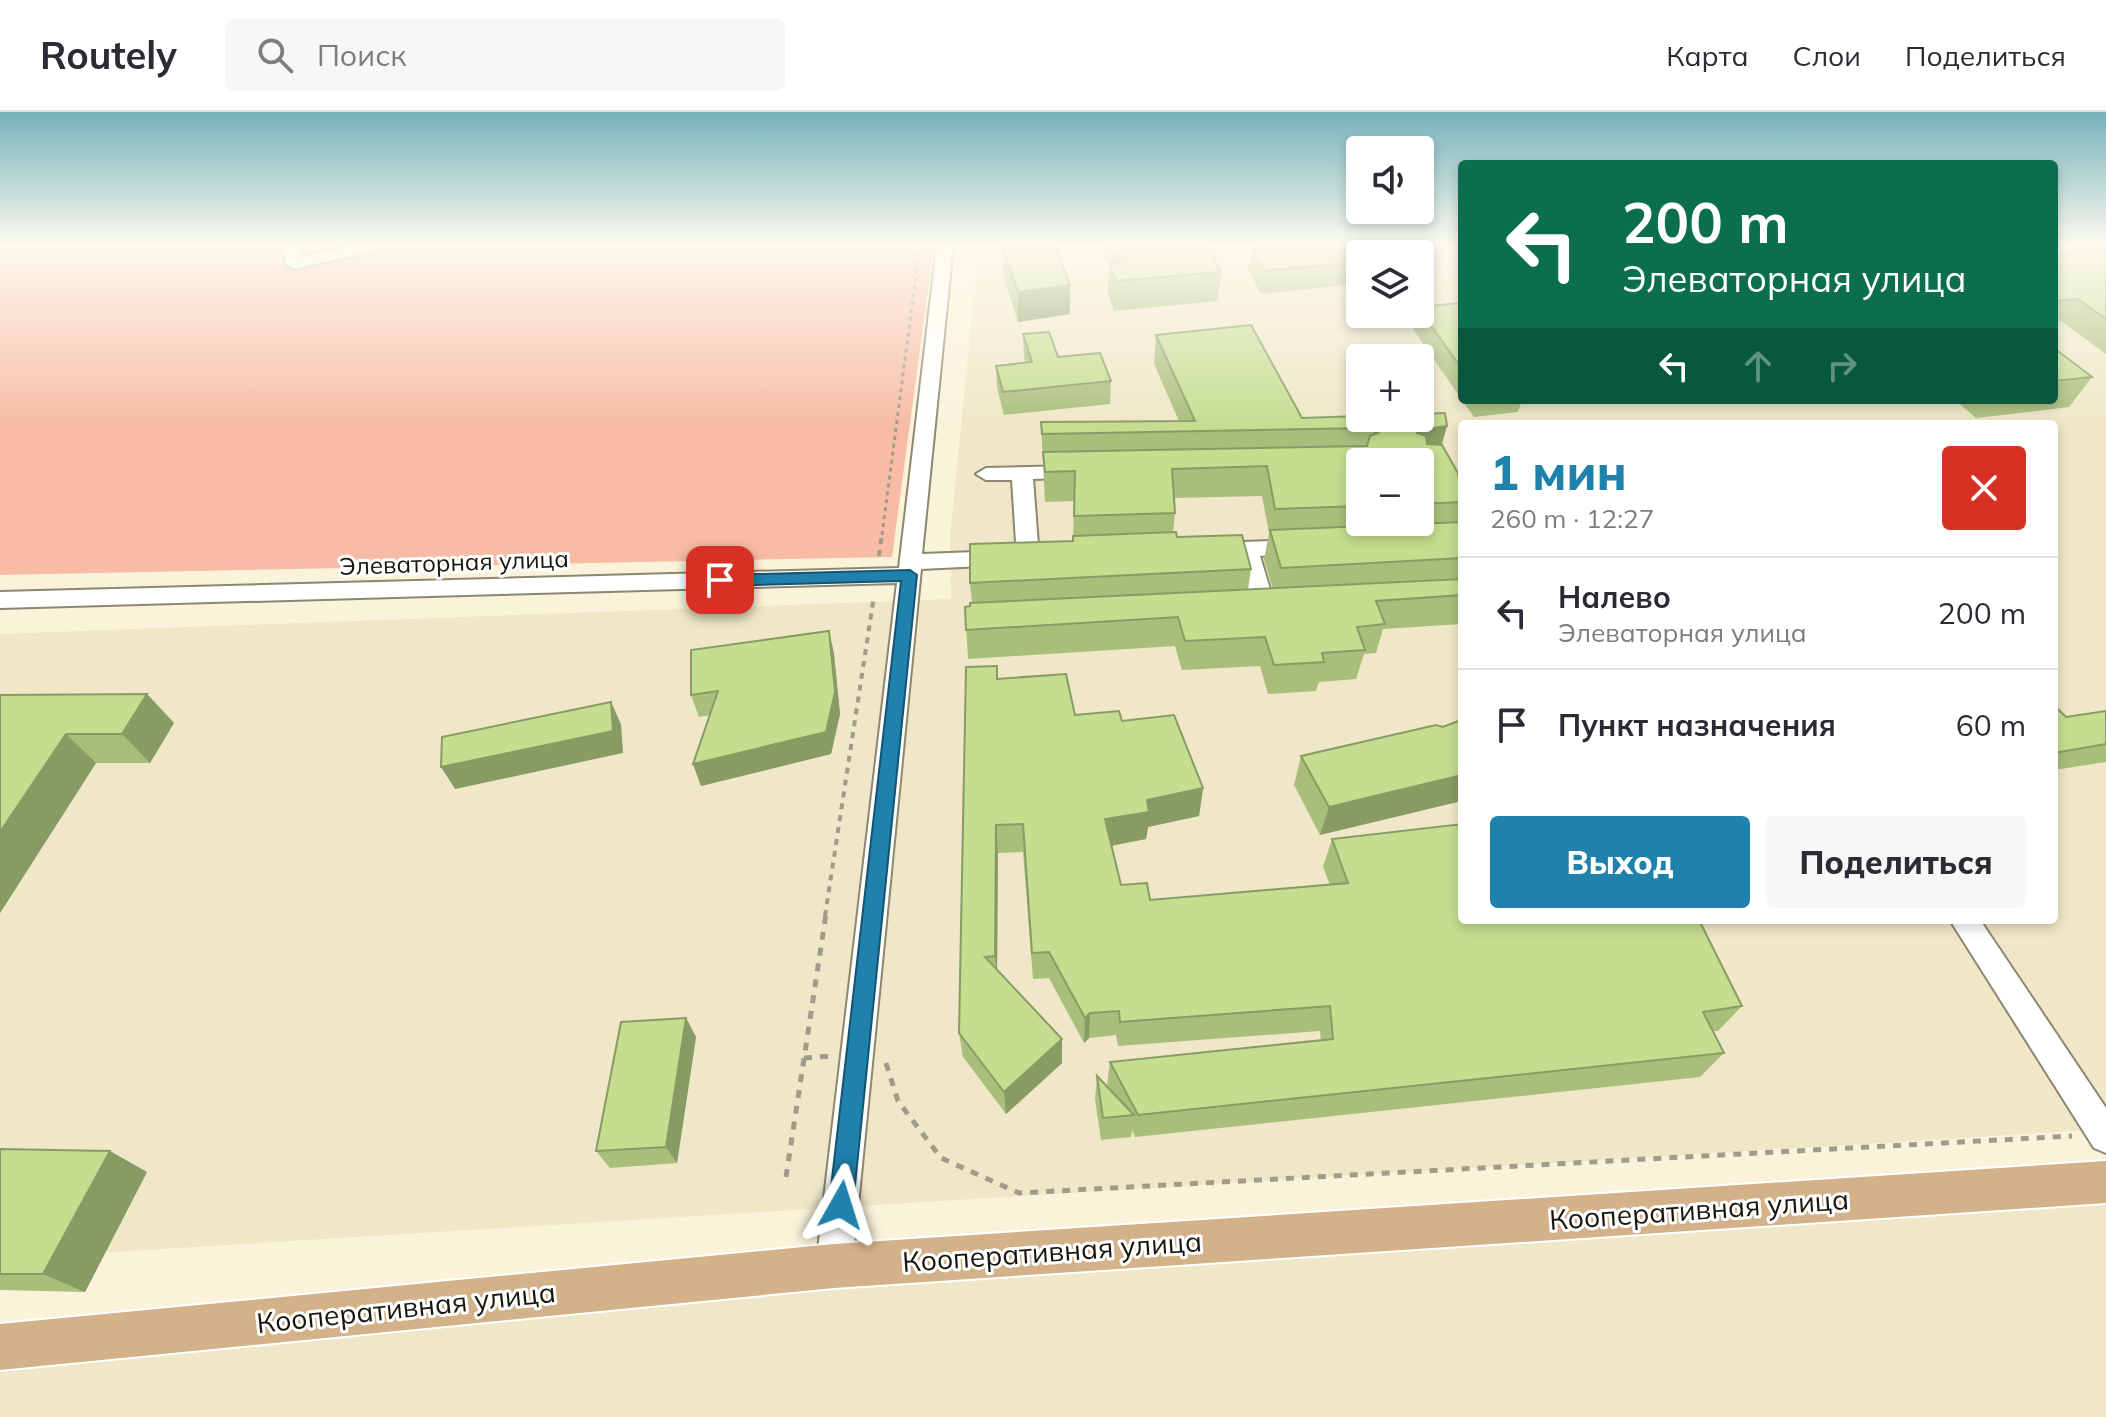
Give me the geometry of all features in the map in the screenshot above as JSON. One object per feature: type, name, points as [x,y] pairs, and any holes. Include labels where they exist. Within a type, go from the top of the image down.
[{"type":"main road","name":"Кооперативная улица","points":[[0,1347],[834,1266],[2106,1182]]},
{"type":"street","points":[[834,1266],[938,306]]},
{"type":"street","points":[[986,474],[1099,472]]},
{"type":"street","name":"Элеваторная улица","points":[[0,600],[877,576],[910,569],[1035,557],[1022,473]]},
{"type":"street","points":[[1185,551],[1324,546]]},
{"type":"street","points":[[1247,549],[1264,609]]},
{"type":"street","points":[[1232,610],[1294,607]]},
{"type":"street","points":[[1967,924],[2105,1135]]},
{"type":"path","points":[[786,1177],[877,576],[912,306]]},
{"type":"path","points":[[804,1058],[882,1052],[898,1101],[941,1158],[1019,1193],[2105,1135]]},
{"type":"shaded area","points":[[0,306],[926,306],[892,557],[0,575]]},
{"type":"shaded area","points":[[973,306],[1346,306],[1346,328],[1434,328],[1434,306],[1458,306],[1458,404],[2058,404],[2058,306],[2106,306],[2106,1129],[0,1259],[0,634],[951,599],[950,536]]},
{"type":"shaded area","points":[[2106,1202],[2106,1417],[0,1417],[0,1347]]},
{"type":"building","points":[[1434,306],[1458,306],[1458,363],[1433,328]]},
{"type":"building","points":[[2088,306],[2106,306],[2106,319]]},
{"type":"building","points":[[1251,325],[1302,418],[1346,416],[1346,428],[1042,434],[1041,422],[1195,421],[1156,335]]},
{"type":"building","points":[[1049,332],[1058,357],[1100,353],[1111,381],[1003,392],[996,366],[1032,362],[1023,334]]},
{"type":"building","points":[[2058,351],[2092,377],[2058,381]]},
{"type":"building","points":[[1434,413],[1445,413],[1447,426],[1434,428]]},
{"type":"building","points":[[1376,432],[1418,432],[1426,436],[1427,444],[1442,445],[1458,473],[1458,502],[1434,503],[1434,448],[1346,448],[1346,506],[1275,509],[1267,466],[1172,469],[1175,513],[1074,516],[1075,471],[1045,472],[1043,452],[1367,446],[1370,436],[1378,433]]},
{"type":"building","points":[[1458,522],[1458,558],[1281,568],[1270,530],[1346,527],[1346,536],[1434,536],[1434,523]]},
{"type":"building","points":[[1176,532],[1177,537],[1242,535],[1251,569],[970,583],[970,544],[1073,541],[1073,536]]},
{"type":"building","points":[[1458,579],[1458,595],[1376,601],[1385,624],[1357,627],[1365,650],[1322,653],[1324,662],[1274,665],[1265,637],[1185,641],[1178,617],[966,630],[965,607],[970,603]]},
{"type":"building","points":[[829,631],[835,692],[826,732],[693,764],[718,691],[691,695],[691,650]]},
{"type":"building","points":[[997,666],[997,679],[1066,674],[1075,715],[1119,711],[1122,721],[1174,715],[1203,788],[1147,800],[1149,812],[1105,819],[1121,885],[1147,883],[1150,900],[1348,883],[1332,839],[1458,824],[1458,924],[1701,924],[1742,1006],[1703,1012],[1724,1053],[1138,1115],[1110,1062],[1333,1039],[1330,1006],[1120,1022],[1119,1011],[1090,1013],[1085,1018],[1049,952],[1032,953],[1023,824],[996,825],[995,956],[985,957],[1062,1039],[1004,1092],[959,1033],[966,667]]},
{"type":"building","points":[[147,694],[122,734],[66,734],[0,832],[0,695]]},
{"type":"building","points":[[611,702],[613,731],[441,767],[442,737]]},
{"type":"building","points":[[2058,709],[2066,717],[2106,711],[2106,744],[2058,752]]},
{"type":"building","points":[[1458,721],[1458,776],[1329,807],[1301,756],[1436,725],[1443,727]]},
{"type":"building","points":[[686,1018],[666,1147],[596,1151],[621,1022]]},
{"type":"building","points":[[1097,1076],[1134,1115],[1103,1118]]},
{"type":"building","points":[[0,1149],[110,1151],[43,1274],[0,1274]]},
{"type":"route","points":[[720,580],[910,575],[841,1205]]}]
